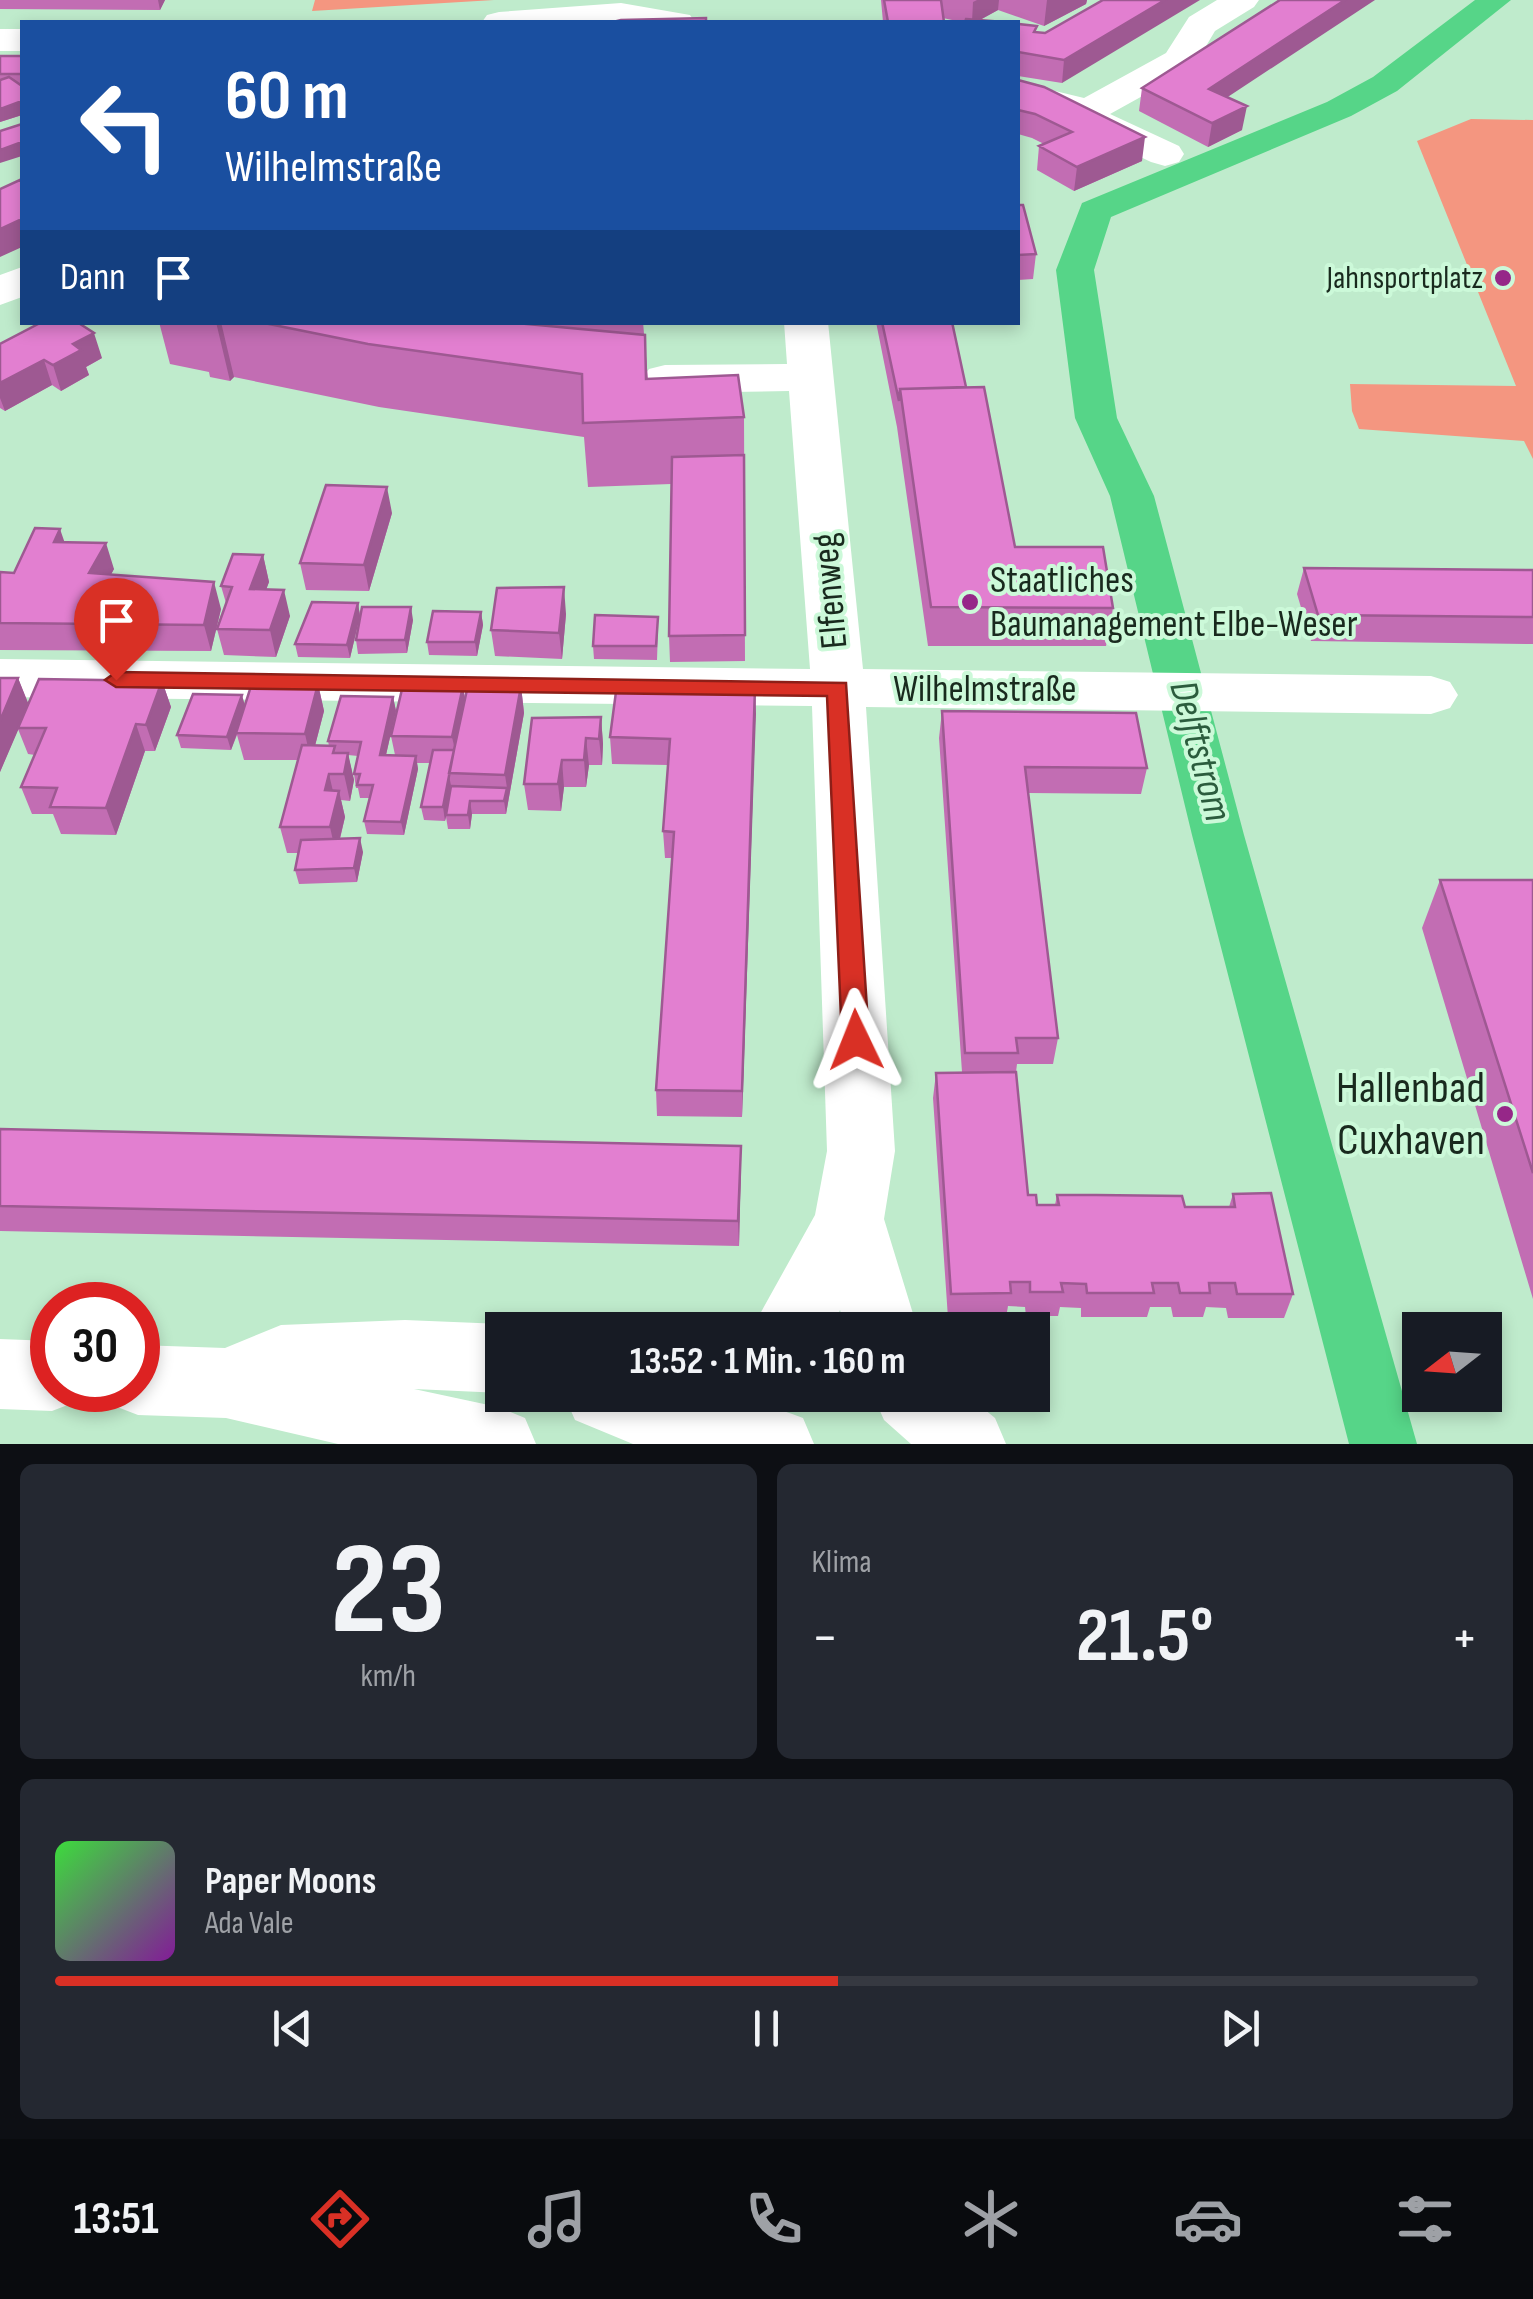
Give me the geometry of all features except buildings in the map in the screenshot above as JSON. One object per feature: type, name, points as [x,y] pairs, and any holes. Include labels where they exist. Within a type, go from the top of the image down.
[{"type":"street","points":[[523,20],[616,12],[654,0]]},
{"type":"street","points":[[1020,93],[1088,111],[1180,60],[1201,24],[1242,0]]},
{"type":"street","points":[[616,12],[666,20]]},
{"type":"street","points":[[1088,111],[1086,116],[1092,120],[1164,154]]},
{"type":"street","name":"Elfenweg","points":[[802,1312],[850,1219],[861,1151],[838,688],[806,325]]},
{"type":"street","points":[[620,378],[812,378]]},
{"type":"street","name":"Wilhelmstraße","points":[[0,678],[1431,695]]},
{"type":"street","name":"Elfenweg","points":[[850,1219],[877,1312]]},
{"type":"street","points":[[226,1383],[281,1360],[405,1354],[485,1358]]},
{"type":"street","points":[[0,1374],[30,1375]]},
{"type":"street","points":[[160,1381],[226,1383],[498,1444]]},
{"type":"street","points":[[226,1383],[316,1444]]},
{"type":"street","points":[[660,1412],[776,1444]]},
{"type":"street","points":[[930,1412],[968,1444]]},
{"type":"shaded area","points":[[315,0],[494,0],[312,11]]},
{"type":"shaded area","name":"Jahnsportplatz","points":[[1471,119],[1533,120],[1533,459],[1524,441],[1359,429],[1352,411],[1350,384],[1516,386],[1417,141]]},
{"type":"waterway","name":"Delftstrom","points":[[1383,1444],[1218,835],[1132,496],[1096,418],[1075,270],[1095,211],[1339,109],[1385,84],[1495,0]]},
{"type":"place","name":"Jahnsportplatz","points":[[1503,278]]},
{"type":"place","name":"Staatliches Baumanagement Elbe-Weser","points":[[970,602]]},
{"type":"place","name":"Hallenbad Cuxhaven","points":[[1505,1114]]},
{"type":"route","points":[[116,680],[838,688],[856,1040]]}]
